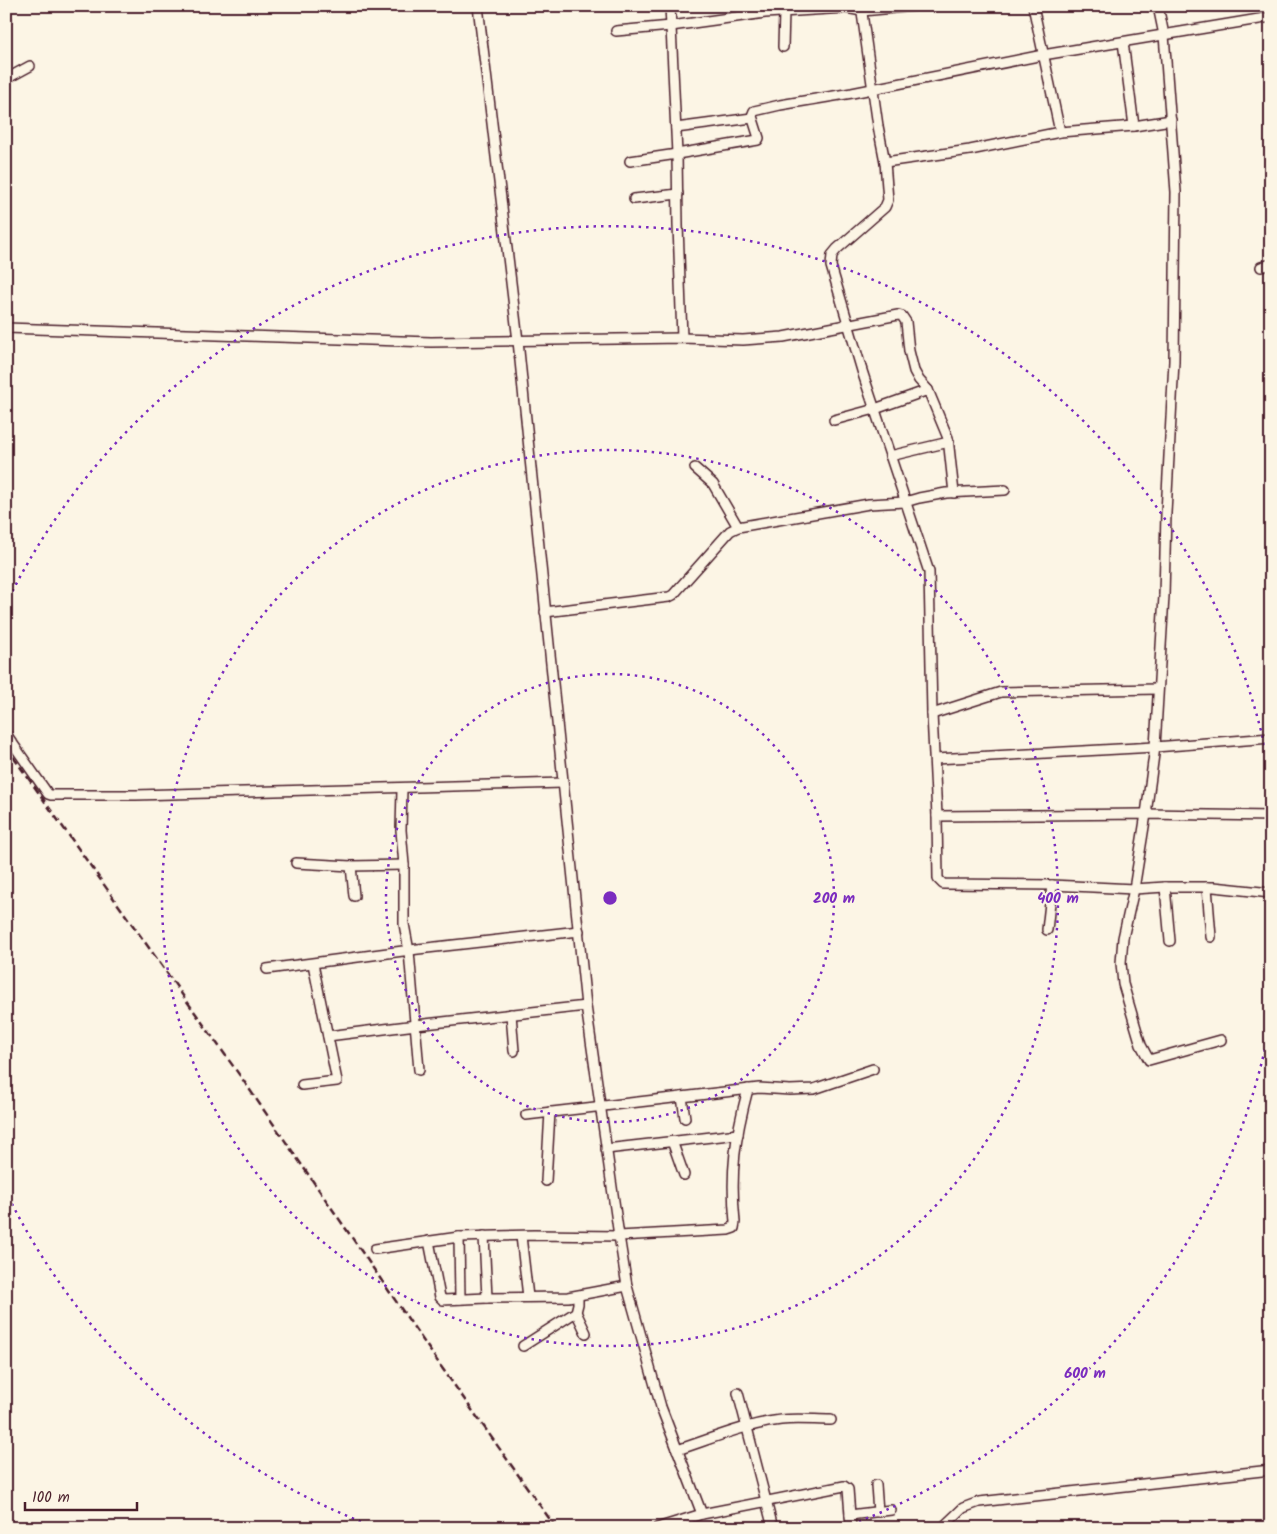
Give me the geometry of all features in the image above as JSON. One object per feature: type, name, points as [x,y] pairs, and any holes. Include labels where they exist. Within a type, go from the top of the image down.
[{"type":"street","points":[[478,6],[518,340],[586,1006],[606,1149],[627,1286],[661,1407],[702,1514]]},
{"type":"street","points":[[670,6],[677,154],[682,338]]},
{"type":"street","points":[[616,30],[671,26],[714,19],[784,12],[916,6]]},
{"type":"street","points":[[1033,6],[1060,132]]},
{"type":"street","points":[[1158,6],[1164,35],[1176,192],[1174,361],[1166,513],[1164,596],[1155,747],[1134,889],[1123,938],[1122,984],[1133,1021],[1146,1057],[1149,1060],[1221,1040]]},
{"type":"street","points":[[861,9],[872,90],[886,162],[888,200],[887,204],[836,249],[831,262],[832,271],[875,409],[929,572],[932,714],[937,816],[937,876],[939,882],[943,884],[1052,885],[1134,889],[1207,887],[1271,893]]},
{"type":"street","points":[[783,47],[784,12]]},
{"type":"street","points":[[630,161],[758,140],[752,118],[753,113],[780,105],[872,90],[1043,55],[1271,18]]},
{"type":"street","points":[[1123,42],[1134,126]]},
{"type":"street","points":[[6,79],[30,66]]},
{"type":"street","points":[[676,128],[752,118]]},
{"type":"street","points":[[886,162],[970,150],[1060,132],[1134,126],[1171,120]]},
{"type":"street","points":[[634,199],[678,194]]},
{"type":"street","points":[[1261,267],[1271,264]]},
{"type":"street","points":[[6,328],[431,342],[682,338],[743,340],[783,337],[892,315],[902,316],[906,322],[909,351],[914,371],[928,390],[946,432],[954,492]]},
{"type":"street","points":[[834,420],[875,409],[928,390]]},
{"type":"street","points":[[890,456],[948,442]]},
{"type":"street","points":[[695,468],[714,484],[738,527]]},
{"type":"street","points":[[545,612],[669,597],[673,595],[730,530],[738,527],[869,504],[905,502],[954,492],[1005,490]]},
{"type":"street","points":[[932,714],[1000,692],[1158,689]]},
{"type":"street","points":[[6,734],[48,794],[51,795],[136,795],[563,783]]},
{"type":"street","points":[[935,759],[1155,747],[1271,738]]},
{"type":"street","points":[[402,788],[401,830],[404,865],[404,924],[416,1024],[419,1070]]},
{"type":"street","points":[[937,816],[1146,814],[1271,816]]},
{"type":"street","points":[[296,863],[351,866],[404,865]]},
{"type":"street","points":[[351,866],[354,896]]},
{"type":"street","points":[[1047,930],[1052,885]]},
{"type":"street","points":[[1165,887],[1170,941]]},
{"type":"street","points":[[1207,887],[1211,938]]},
{"type":"street","points":[[267,969],[579,932]]},
{"type":"street","points":[[302,1085],[337,1081],[313,964]]},
{"type":"street","points":[[328,1036],[416,1024],[586,1006]]},
{"type":"street","points":[[511,1014],[514,1051]]},
{"type":"street","points":[[526,1115],[760,1088],[814,1089],[872,1069]]},
{"type":"street","points":[[375,1249],[459,1237],[619,1236],[728,1230],[734,1228],[736,1222],[732,1180],[738,1134],[748,1090]]},
{"type":"street","points":[[682,1097],[685,1118]]},
{"type":"street","points":[[546,1181],[550,1112]]},
{"type":"street","points":[[606,1149],[738,1134]]},
{"type":"street","points":[[672,1141],[684,1175]]},
{"type":"street","points":[[484,1236],[488,1298]]},
{"type":"street","points":[[520,1236],[528,1298]]},
{"type":"street","points":[[459,1237],[460,1299]]},
{"type":"street","points":[[428,1241],[441,1299],[443,1300],[578,1296],[627,1286]]},
{"type":"street","points":[[578,1296],[576,1312],[586,1333]]},
{"type":"street","points":[[523,1346],[576,1312]]},
{"type":"street","points":[[738,1393],[772,1528]]},
{"type":"street","points":[[677,1450],[747,1427],[778,1421],[831,1420]]},
{"type":"street","points":[[942,1528],[963,1508],[979,1502],[1271,1470]]},
{"type":"street","points":[[876,1485],[878,1512]]},
{"type":"street","points":[[658,1528],[702,1514],[844,1486],[848,1490],[851,1528]]},
{"type":"street","points":[[850,1515],[891,1510]]},
{"type":"railway","points":[[6,747],[243,1080],[440,1365],[556,1528]]}]
